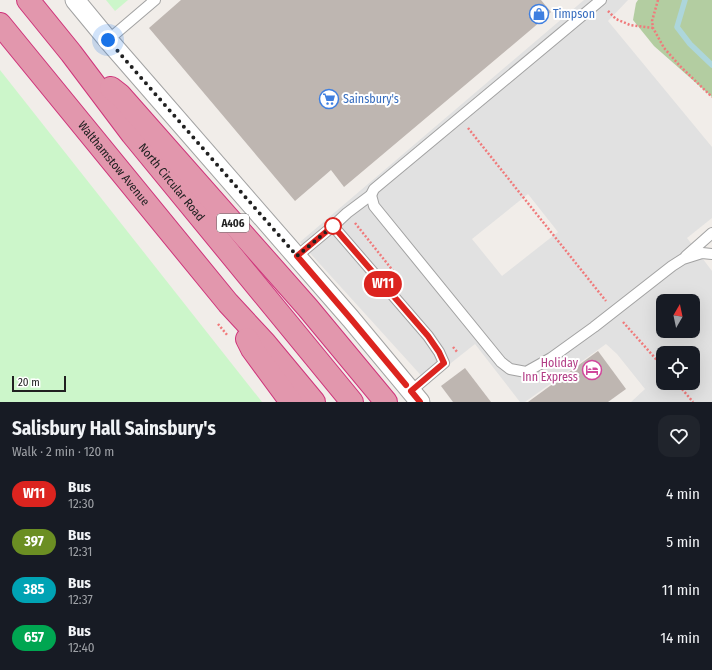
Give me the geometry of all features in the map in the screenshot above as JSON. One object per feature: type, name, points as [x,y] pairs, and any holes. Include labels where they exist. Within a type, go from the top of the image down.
[{"type":"highway","name":"A406","points":[[28,0],[71,53],[120,95],[308,308],[386,402]]},
{"type":"highway","name":"Walthamstow Avenue","points":[[0,24],[228,303]]},
{"type":"highway","name":"North Circular Road","points":[[71,53],[132,134],[352,402]]},
{"type":"highway","points":[[228,303],[252,349],[291,402]]},
{"type":"highway","points":[[228,303],[265,343],[314,402]]},
{"type":"street","points":[[75,0],[108,40],[356,324],[415,397]]},
{"type":"lane","points":[[108,40],[155,0]]},
{"type":"lane","points":[[297,256],[347,213],[371,195],[374,189],[604,4]]},
{"type":"lane","points":[[371,195],[374,206],[501,362],[510,369],[526,372],[551,358],[614,311],[683,259],[712,233]]},
{"type":"lane","points":[[333,226],[428,336],[439,352],[444,363],[415,397]]},
{"type":"lane","points":[[683,259],[702,253],[712,254]]},
{"type":"path","points":[[658,0],[652,21],[653,28],[664,48],[712,97]]},
{"type":"path","points":[[604,4],[616,19],[630,25],[653,28]]},
{"type":"path","points":[[467,126],[614,311],[656,359]]},
{"type":"path","points":[[683,390],[693,402]]},
{"type":"green space","points":[[106,0],[128,0],[115,11]]},
{"type":"green space","points":[[638,0],[712,0],[712,97],[654,46],[633,20],[636,3]]},
{"type":"green space","points":[[0,70],[262,402],[0,402]]},
{"type":"shaded area","points":[[584,0],[628,0],[608,21],[712,147],[712,218],[687,238],[712,271],[712,402],[631,402],[645,389],[617,354],[606,344],[525,402],[520,402],[475,344],[427,382],[300,242]],"holes":[[[528,194],[558,232],[502,276],[472,239]]]},
{"type":"building","name":"Sainsbury's","points":[[181,0],[541,0],[551,12],[344,187],[331,170],[295,201],[149,28]]},
{"type":"building","name":"Holiday Inn Express","points":[[598,351],[626,389],[608,402],[528,402]]},
{"type":"building","points":[[465,368],[491,402],[453,402],[441,386]]},
{"type":"waterway","points":[[685,0],[677,27],[690,44],[712,65]]},
{"type":"bus line","name":"W11","points":[[406,385],[297,256],[333,226],[428,336],[439,352],[444,363],[411,391],[420,402]]},
{"type":"place","name":"Timpson","points":[[539,14]]},
{"type":"place","name":"Sainsbury's","points":[[329,99]]},
{"type":"place","name":"Holiday Inn Express","points":[[592,370]]},
{"type":"route","points":[[108,40],[297,256],[333,226]]}]
